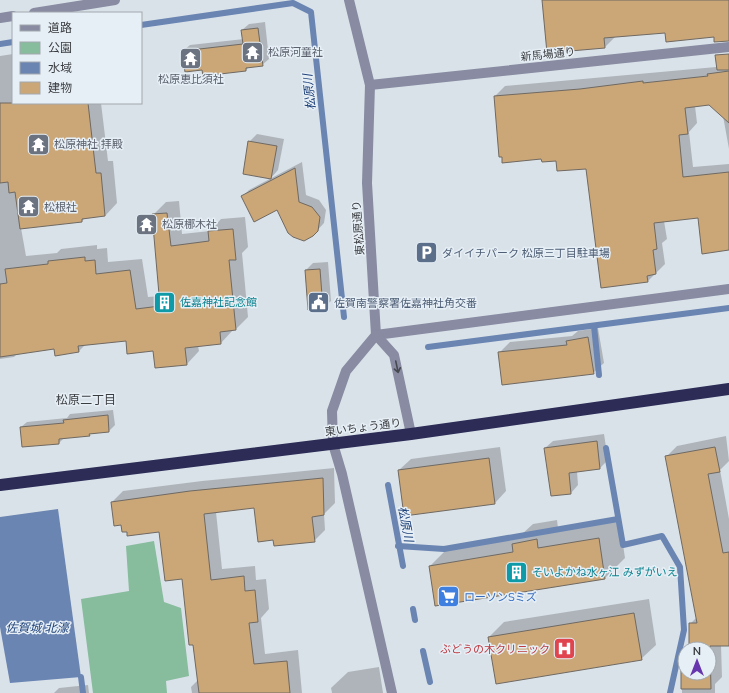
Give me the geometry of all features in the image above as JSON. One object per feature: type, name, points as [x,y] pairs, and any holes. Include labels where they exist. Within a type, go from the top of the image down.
[{"type":"highway","name":"東いちょう通り","points":[[0,484],[411,434],[729,389]]},
{"type":"street","points":[[40,12],[109,0]]},
{"type":"street","name":"東松原通り","points":[[349,0],[370,86],[367,183],[376,335]]},
{"type":"street","points":[[0,18],[12,16]]},
{"type":"street","name":"新馬場通り","points":[[370,86],[729,46]]},
{"type":"street","points":[[392,693],[342,474],[333,444],[332,411],[346,371],[376,335],[729,289]]},
{"type":"street","points":[[376,335],[394,355],[411,434]]},
{"type":"green space","points":[[154,541],[164,602],[181,608],[189,676],[166,681],[167,693],[93,693],[81,599],[129,591],[126,546]]},
{"type":"water","name":"佐賀城 北濠","points":[[58,509],[81,677],[10,683],[0,627],[0,517]]},
{"type":"building","points":[[542,0],[729,0],[729,41],[714,42],[714,37],[666,42],[665,33],[604,38],[605,48],[547,53]]},
{"type":"building","points":[[258,28],[263,66],[246,68],[246,71],[203,76],[202,70],[185,72],[182,51],[243,44],[241,30]]},
{"type":"building","points":[[729,54],[729,70],[717,70],[715,55]]},
{"type":"building","points":[[729,71],[729,123],[709,105],[685,108],[688,134],[679,135],[683,177],[729,172],[729,250],[702,254],[698,218],[654,223],[657,249],[653,250],[656,274],[647,276],[648,282],[601,288],[586,169],[557,171],[556,161],[542,162],[541,159],[502,163],[502,157],[499,157],[494,96],[580,89],[643,81],[643,83],[708,76],[707,74]]},
{"type":"building","points":[[0,103],[88,104],[96,173],[101,173],[105,216],[82,219],[82,222],[20,229],[15,192],[9,193],[8,182],[0,183]]},
{"type":"building","points":[[248,141],[277,146],[271,179],[243,174]]},
{"type":"building","points":[[295,168],[299,202],[312,207],[320,217],[318,231],[304,241],[293,237],[288,233],[277,210],[254,222],[241,196]]},
{"type":"building","points":[[167,213],[171,246],[209,241],[208,231],[233,229],[236,260],[229,260],[236,330],[220,332],[221,344],[185,348],[187,365],[155,368],[153,351],[127,354],[126,341],[78,346],[79,352],[55,356],[54,349],[0,357],[0,284],[7,283],[5,269],[48,264],[48,261],[85,257],[85,261],[95,260],[96,274],[130,270],[136,309],[160,306],[152,214]]},
{"type":"building","points":[[320,269],[323,309],[308,310],[305,270]]},
{"type":"building","points":[[588,337],[594,374],[502,385],[498,352],[567,345],[566,341]]},
{"type":"building","points":[[108,415],[109,432],[89,434],[90,436],[59,439],[59,444],[22,447],[20,427],[64,423],[63,420]]},
{"type":"building","points":[[597,441],[600,469],[569,473],[571,494],[551,496],[544,448]]},
{"type":"building","points":[[715,447],[720,472],[708,474],[723,553],[729,552],[729,646],[717,646],[717,641],[689,641],[689,623],[697,623],[665,456]]},
{"type":"building","points":[[489,458],[495,504],[404,516],[398,470]]},
{"type":"building","points":[[323,478],[324,515],[312,517],[315,542],[274,546],[273,540],[258,542],[254,508],[204,514],[211,580],[244,576],[245,591],[255,590],[258,622],[249,623],[254,664],[287,661],[290,693],[199,693],[193,645],[189,645],[182,579],[165,581],[159,532],[127,536],[127,532],[122,532],[121,525],[114,526],[111,502],[190,491]]},
{"type":"building","name":"そいよかね水ヶ江 みずがいえ","points":[[599,538],[605,579],[435,606],[429,566],[513,552],[512,544],[537,539],[538,548]]},
{"type":"building","name":"ぶどうの木クリニック","points":[[634,613],[642,660],[496,684],[488,637]]},
{"type":"building","points":[[681,681],[711,681],[711,689],[681,689]]},
{"type":"waterway","name":"松原川","points":[[142,25],[293,3],[311,12],[344,317]]},
{"type":"waterway","name":"松原川","points":[[0,44],[12,42]]},
{"type":"waterway","points":[[428,347],[729,308]]},
{"type":"waterway","points":[[594,326],[599,375]]},
{"type":"waterway","points":[[606,448],[623,545],[662,536],[680,567],[684,630],[670,693]]},
{"type":"waterway","name":"松原川","points":[[388,485],[403,566]]},
{"type":"waterway","points":[[398,546],[444,549],[618,519]]},
{"type":"waterway","points":[[413,609],[415,620]]},
{"type":"waterway","points":[[423,651],[430,682]]},
{"type":"waterway","points":[[81,677],[83,693]]},
{"type":"place","name":"松原河童社","points":[[252,52]]},
{"type":"place","name":"松原恵比須社","points":[[191,59]]},
{"type":"place","name":"松原神社 拝殿","points":[[38,144]]},
{"type":"place","name":"松根社","points":[[28,207]]},
{"type":"place","name":"松原梛木社","points":[[147,224]]},
{"type":"place","name":"ダイイチパーク 松原三丁目駐車場","points":[[426,253]]},
{"type":"place","name":"佐嘉神社記念館","points":[[164,302]]},
{"type":"place","name":"佐賀南警察署佐嘉神社角交番","points":[[319,303]]},
{"type":"place","name":"そいよかね水ヶ江 みずがいえ","points":[[517,572]]},
{"type":"place","name":"ローソンSミズ","points":[[449,597]]},
{"type":"place","name":"ぶどうの木クリニック","points":[[565,649]]},
{"type":"district","name":"松原二丁目","points":[[86,399]]}]
